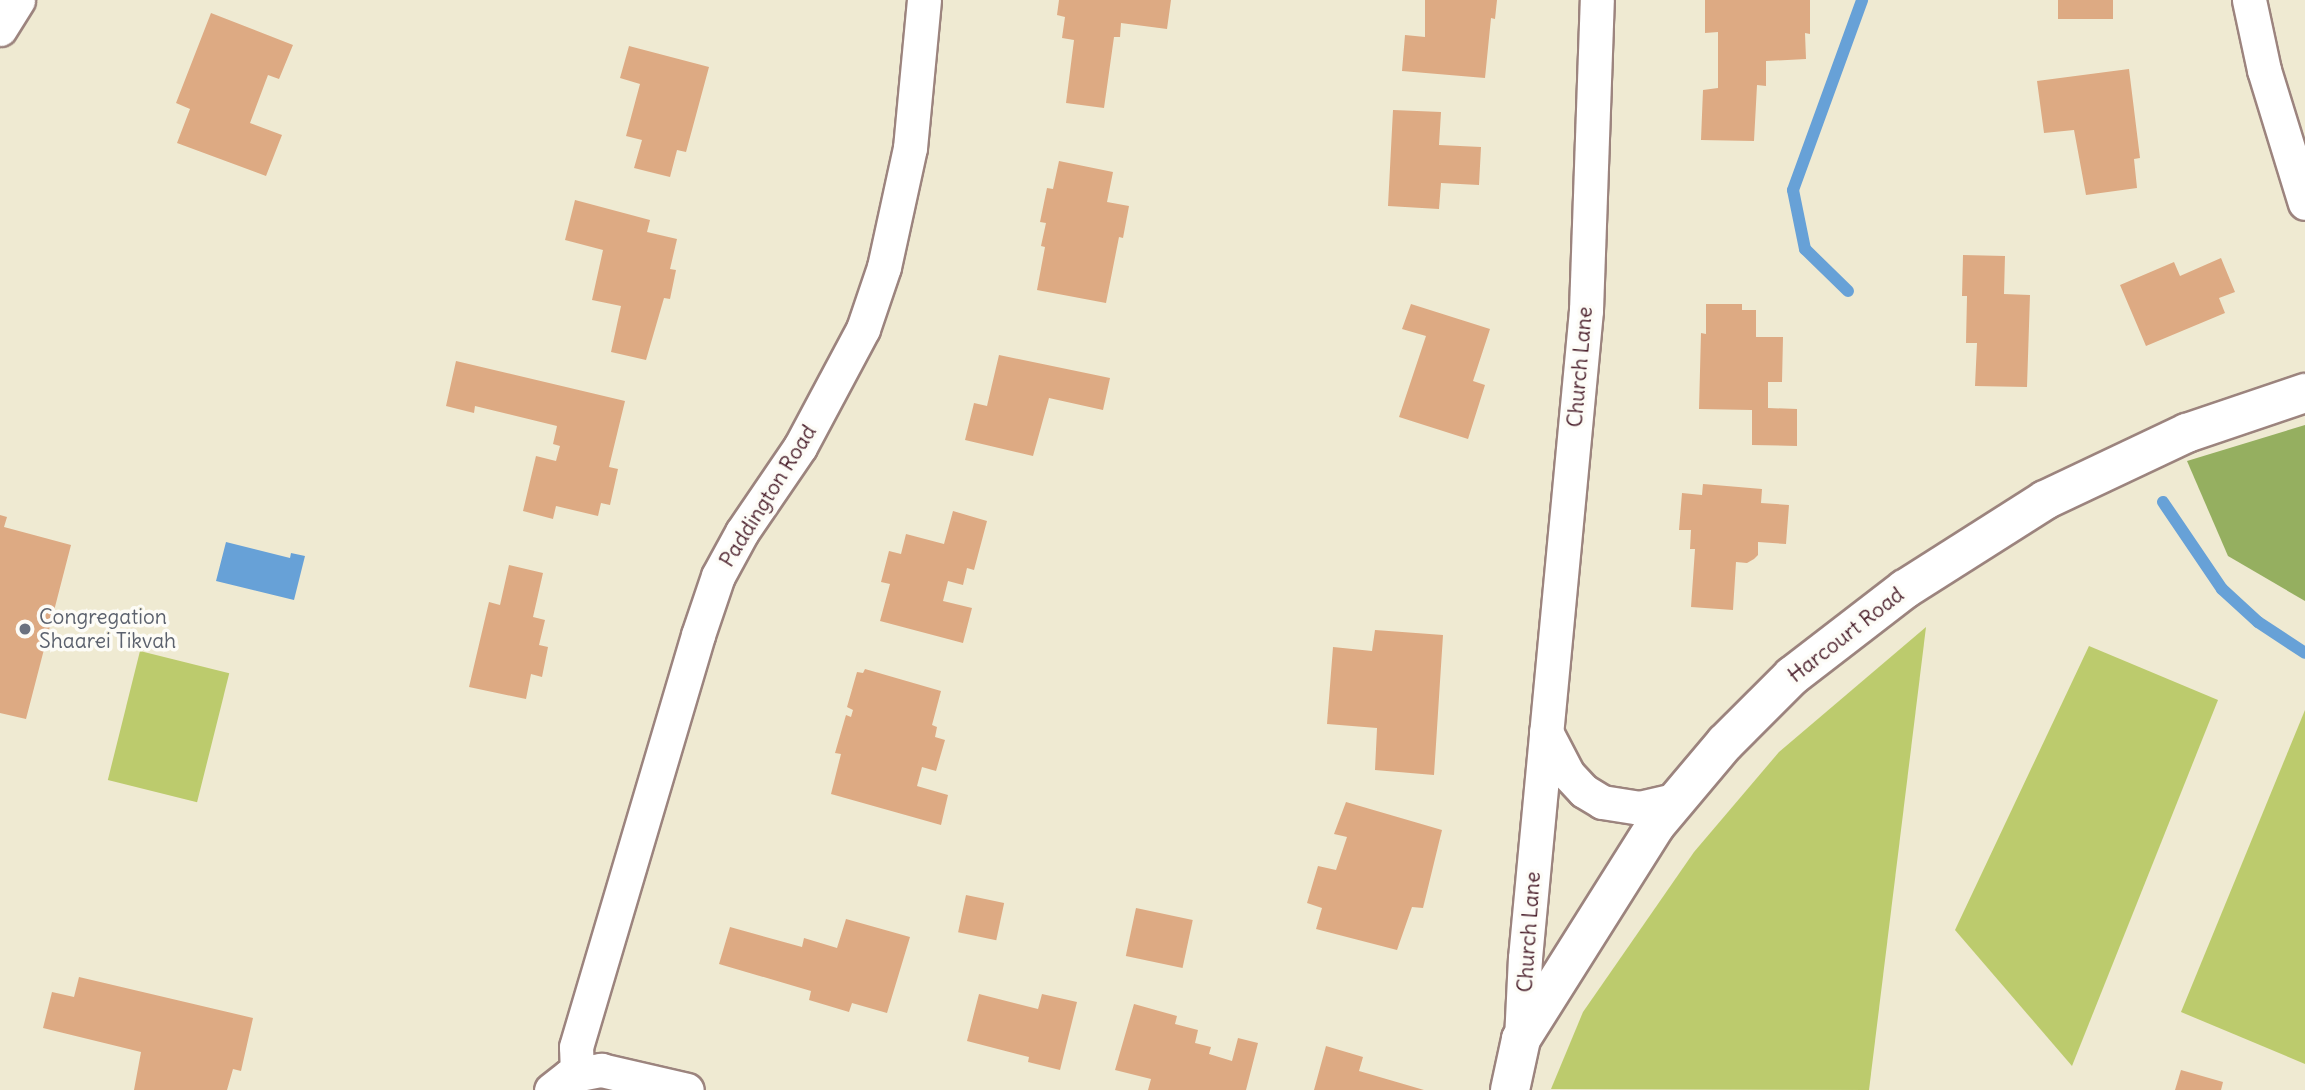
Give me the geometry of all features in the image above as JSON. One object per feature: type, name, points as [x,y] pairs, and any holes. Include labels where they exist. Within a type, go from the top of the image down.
[{"type":"street","points":[[0,29],[18,0]]},
{"type":"street","name":"Paddington Road","points":[[564,1082],[694,647],[718,576],[743,532],[800,447],[863,329],[884,267],[910,148],[924,0]]},
{"type":"street","name":"Church Lane","points":[[1510,1090],[1521,1039],[1525,958],[1586,310],[1597,0]]},
{"type":"street","points":[[2249,0],[2264,70],[2305,203]]},
{"type":"street","name":"Harcourt Road","points":[[1521,1039],[1655,826],[1725,743],[1792,676],[1861,620],[1969,546],[2045,500],[2187,433],[2305,393]]},
{"type":"street","points":[[1546,732],[1568,774],[1584,792],[1602,802],[1639,808],[1678,799]]},
{"type":"street","points":[[564,1082],[601,1070],[687,1090]]},
{"type":"green space","points":[[2305,425],[2305,601],[2228,556],[2187,461]]},
{"type":"green space","points":[[1926,627],[1869,1090],[1551,1089],[1583,1012],[1694,852],[1779,752]]},
{"type":"green space","points":[[2089,646],[2218,700],[2072,1066],[1955,930]]},
{"type":"green space","points":[[140,651],[229,673],[197,802],[108,780]]},
{"type":"green space","points":[[2305,710],[2305,1064],[2181,1012]]},
{"type":"water","points":[[226,542],[290,558],[291,553],[305,556],[294,600],[216,581]]},
{"type":"building","points":[[1059,0],[1171,0],[1167,29],[1121,23],[1120,37],[1114,37],[1104,108],[1066,103],[1074,40],[1062,38],[1065,17],[1057,15]]},
{"type":"building","points":[[1425,0],[1497,0],[1495,19],[1491,18],[1485,78],[1402,71],[1405,35],[1425,37]]},
{"type":"building","points":[[1705,0],[1810,0],[1810,34],[1805,33],[1806,59],[1766,61],[1766,86],[1757,85],[1754,141],[1701,140],[1703,90],[1718,88],[1718,32],[1705,33]]},
{"type":"building","points":[[2058,0],[2113,0],[2113,19],[2058,19]]},
{"type":"building","points":[[211,13],[293,45],[279,79],[268,75],[250,123],[282,135],[266,176],[177,143],[190,109],[176,103]]},
{"type":"building","points":[[629,46],[709,67],[686,152],[677,150],[670,177],[634,168],[642,140],[626,136],[640,84],[620,78]]},
{"type":"building","points":[[2129,69],[2140,158],[2134,159],[2137,188],[2086,195],[2074,130],[2044,133],[2037,81]]},
{"type":"building","points":[[1393,110],[1441,112],[1439,145],[1481,147],[1479,185],[1441,183],[1439,209],[1388,206]]},
{"type":"building","points":[[1059,161],[1113,172],[1107,202],[1129,206],[1123,238],[1119,237],[1106,303],[1037,290],[1045,247],[1041,246],[1046,223],[1040,222],[1047,188],[1053,189]]},
{"type":"building","points":[[575,200],[650,220],[647,232],[677,239],[670,269],[676,270],[670,299],[664,298],[646,360],[611,352],[621,306],[592,300],[603,250],[565,240]]},
{"type":"building","points":[[1963,255],[2005,256],[2004,294],[2030,295],[2027,387],[1975,386],[1977,343],[1966,343],[1967,296],[1962,296]]},
{"type":"building","points":[[2221,258],[2235,292],[2219,298],[2225,313],[2146,346],[2120,285],[2174,262],[2180,276]]},
{"type":"building","points":[[1411,304],[1490,329],[1473,381],[1485,385],[1468,439],[1399,417],[1426,336],[1402,329]]},
{"type":"building","points":[[1706,304],[1742,304],[1742,310],[1756,310],[1756,337],[1783,337],[1782,382],[1768,382],[1768,408],[1797,409],[1797,446],[1752,445],[1752,410],[1699,409],[1701,333],[1706,334]]},
{"type":"building","points":[[999,355],[1110,378],[1103,410],[1049,398],[1033,456],[965,440],[974,403],[987,406]]},
{"type":"building","points":[[456,361],[625,401],[609,467],[618,469],[610,505],[601,503],[598,516],[556,506],[553,519],[523,511],[536,456],[556,461],[560,446],[553,444],[557,426],[475,406],[474,413],[446,406]]},
{"type":"building","points":[[1703,484],[1762,489],[1761,503],[1789,505],[1786,544],[1758,542],[1758,555],[1754,559],[1747,563],[1736,562],[1733,610],[1691,607],[1695,549],[1690,549],[1691,530],[1679,530],[1682,493],[1702,495]]},
{"type":"building","points":[[953,511],[987,521],[974,570],[967,568],[963,585],[948,581],[943,601],[972,608],[963,643],[880,621],[890,584],[881,582],[889,551],[901,554],[906,534],[944,544]]},
{"type":"building","name":"Congregation Shaarei Tikvah","points":[[0,515],[7,517],[4,527],[71,545],[26,719],[0,713]]},
{"type":"building","points":[[509,565],[543,573],[533,617],[545,620],[539,645],[548,647],[542,677],[531,674],[526,699],[469,687],[489,602],[500,605]]},
{"type":"building","points":[[1375,630],[1443,635],[1434,775],[1375,770],[1377,728],[1327,724],[1333,647],[1372,651]]},
{"type":"building","points":[[865,669],[941,691],[932,725],[937,727],[935,737],[945,740],[936,771],[922,767],[917,786],[948,795],[941,825],[831,794],[841,754],[835,753],[846,715],[851,717],[853,710],[847,707],[857,672],[863,673]]},
{"type":"building","points":[[1346,802],[1442,830],[1423,908],[1412,907],[1397,950],[1316,929],[1322,908],[1307,903],[1318,866],[1336,870],[1347,837],[1334,834]]},
{"type":"building","points":[[966,895],[1004,903],[996,940],[958,932]]},
{"type":"building","points":[[1136,908],[1193,920],[1183,968],[1126,956]]},
{"type":"building","points":[[846,919],[910,937],[887,1013],[852,1003],[849,1012],[809,1000],[811,991],[719,964],[730,927],[802,947],[804,938],[837,948]]},
{"type":"building","points":[[79,977],[253,1018],[241,1071],[233,1069],[227,1090],[134,1090],[141,1052],[43,1028],[52,992],[74,997]]},
{"type":"building","points":[[979,994],[1038,1009],[1042,994],[1077,1002],[1060,1070],[1028,1062],[1029,1057],[967,1041]]},
{"type":"building","points":[[1134,1004],[1177,1016],[1175,1024],[1198,1030],[1195,1043],[1211,1047],[1209,1054],[1232,1061],[1238,1038],[1258,1043],[1246,1090],[1148,1090],[1151,1079],[1115,1070]]},
{"type":"building","points":[[1326,1046],[1363,1057],[1359,1071],[1424,1090],[1314,1090]]},
{"type":"building","points":[[2181,1070],[2223,1082],[2221,1090],[2175,1090]]},
{"type":"waterway","points":[[1848,291],[1805,249],[1793,190],[1862,0]]},
{"type":"waterway","points":[[2163,502],[2222,589],[2258,622],[2305,653]]},
{"type":"place","name":"Congregation Shaarei Tikvah","points":[[25,629]]}]
